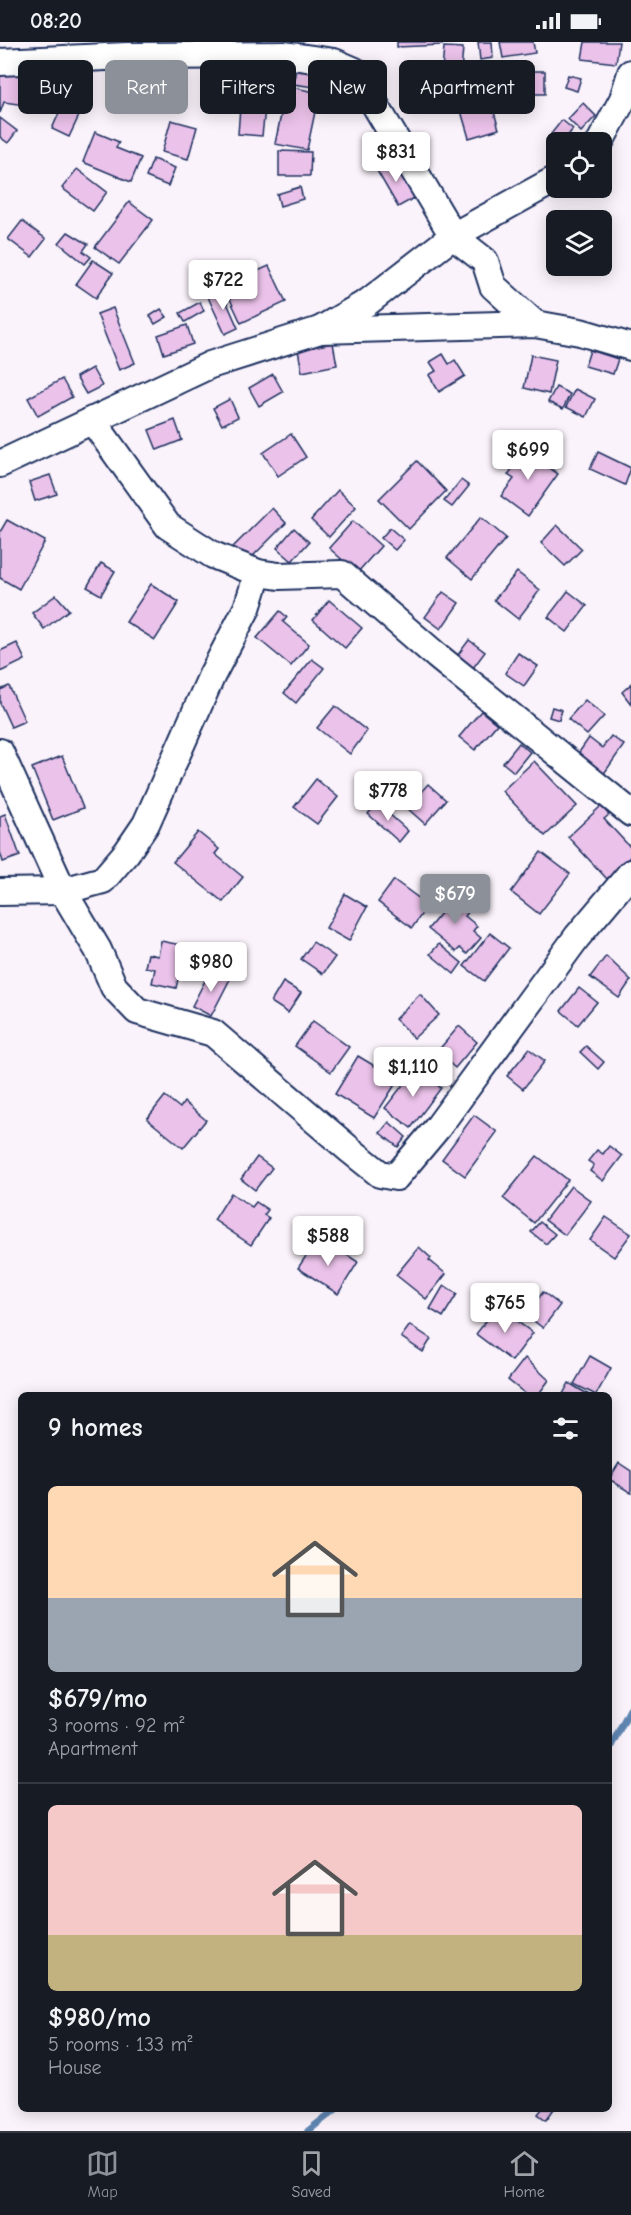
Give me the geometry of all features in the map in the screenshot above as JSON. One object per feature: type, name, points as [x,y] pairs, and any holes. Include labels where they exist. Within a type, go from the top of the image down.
[{"type":"street","points":[[0,62],[128,49],[285,55],[334,62],[355,71],[453,236],[484,261],[493,286],[536,324]]},
{"type":"street","points":[[605,132],[623,99],[631,73]]},
{"type":"street","points":[[0,464],[210,365],[320,330],[368,302],[453,236],[546,185]]},
{"type":"street","points":[[320,330],[536,324],[580,332],[631,347]]},
{"type":"street","points":[[92,420],[168,526],[213,555],[258,573],[279,576],[342,574],[437,656],[631,813]]},
{"type":"street","points":[[0,892],[63,891],[102,880],[127,852],[146,824],[212,675],[247,608],[258,573]]},
{"type":"street","points":[[0,752],[63,891],[99,950],[114,987],[137,1011],[213,1033],[380,1174],[396,1177],[438,1127],[577,937],[631,873]]},
{"type":"building","points":[[397,42],[442,42],[442,45],[397,47]]},
{"type":"building","points":[[478,42],[492,42],[493,58],[480,60]]},
{"type":"building","points":[[500,42],[533,42],[535,53],[503,58]]},
{"type":"building","points":[[585,42],[619,42],[616,63],[582,59]]},
{"type":"building","points":[[444,47],[463,48],[462,60],[443,60]]},
{"type":"building","points":[[296,70],[308,72],[308,86],[296,84]]},
{"type":"building","points":[[535,71],[545,71],[545,94],[535,94]]},
{"type":"building","points":[[0,72],[18,75],[18,104],[4,102],[0,113]]},
{"type":"building","points":[[568,75],[581,78],[577,91],[564,87]]},
{"type":"building","points":[[296,88],[308,91],[308,114],[315,114],[307,150],[275,144],[281,114],[296,114]]},
{"type":"building","points":[[583,103],[596,116],[581,132],[568,119]]},
{"type":"building","points":[[59,114],[80,114],[69,137],[52,129]]},
{"type":"building","points":[[239,114],[264,114],[262,136],[238,134]]},
{"type":"building","points":[[462,114],[495,114],[499,129],[469,138]]},
{"type":"building","points":[[0,118],[17,131],[8,143],[0,137]]},
{"type":"building","points":[[171,120],[197,127],[188,159],[162,152]]},
{"type":"building","points":[[562,120],[573,129],[571,132],[553,132]]},
{"type":"building","points":[[95,132],[119,142],[116,148],[141,158],[131,182],[83,162]]},
{"type":"building","points":[[279,151],[311,152],[310,176],[279,176]]},
{"type":"building","points":[[153,159],[175,168],[168,186],[146,177]]},
{"type":"building","points":[[394,159],[416,197],[398,207],[376,169]]},
{"type":"building","points":[[77,169],[107,192],[93,211],[62,188]]},
{"type":"building","points":[[300,187],[303,199],[280,206],[277,194]]},
{"type":"building","points":[[129,202],[153,220],[119,264],[95,247]]},
{"type":"building","points":[[22,221],[46,239],[32,257],[8,239]]},
{"type":"building","points":[[68,232],[88,244],[83,251],[91,257],[85,264],[59,243]]},
{"type":"building","points":[[93,260],[113,273],[96,298],[76,284]]},
{"type":"building","points":[[269,266],[286,302],[241,323],[224,286]]},
{"type":"building","points":[[207,269],[212,287],[200,290],[195,273]]},
{"type":"building","points":[[221,289],[238,328],[225,334],[207,295]]},
{"type":"building","points":[[200,302],[204,311],[185,322],[180,313]]},
{"type":"building","points":[[113,308],[135,363],[119,370],[97,314]]},
{"type":"building","points":[[161,309],[167,317],[155,324],[150,316]]},
{"type":"building","points":[[187,325],[193,344],[164,354],[158,335]]},
{"type":"building","points":[[333,343],[337,365],[302,372],[298,350]]},
{"type":"building","points":[[590,350],[618,359],[613,374],[585,366]]},
{"type":"building","points":[[443,354],[449,364],[455,360],[465,376],[439,392],[429,375],[436,371],[430,362]]},
{"type":"building","points":[[531,355],[556,360],[549,394],[524,388]]},
{"type":"building","points":[[92,368],[102,386],[86,394],[76,377]]},
{"type":"building","points":[[273,374],[283,392],[259,406],[249,388]]},
{"type":"building","points":[[62,379],[72,397],[38,416],[28,398]]},
{"type":"building","points":[[556,387],[570,394],[563,409],[548,402]]},
{"type":"building","points":[[575,389],[595,399],[586,417],[566,407]]},
{"type":"building","points":[[230,399],[238,417],[222,425],[213,408]]},
{"type":"building","points":[[175,420],[182,440],[157,450],[149,430]]},
{"type":"building","points":[[291,434],[306,457],[278,476],[263,453]]},
{"type":"building","points":[[520,447],[558,474],[528,516],[501,496],[514,479],[508,475],[514,466],[509,462]]},
{"type":"building","points":[[598,452],[631,468],[625,485],[590,469]]},
{"type":"building","points":[[417,461],[446,491],[409,529],[379,499]]},
{"type":"building","points":[[50,475],[57,494],[35,501],[29,482]]},
{"type":"building","points":[[461,480],[469,486],[452,507],[444,501]]},
{"type":"building","points":[[338,490],[356,507],[329,537],[311,520]]},
{"type":"building","points":[[272,508],[286,523],[247,562],[232,548]]},
{"type":"building","points":[[481,517],[506,538],[472,579],[447,558]]},
{"type":"building","points":[[7,520],[45,541],[19,589],[0,578],[0,532]]},
{"type":"building","points":[[353,521],[381,546],[357,573],[329,548]]},
{"type":"building","points":[[557,525],[582,549],[565,566],[541,543]]},
{"type":"building","points":[[294,528],[309,542],[292,561],[277,548]]},
{"type":"building","points":[[390,528],[404,540],[395,550],[381,538]]},
{"type":"building","points":[[101,563],[115,571],[101,595],[87,587]]},
{"type":"building","points":[[517,572],[540,590],[518,619],[494,600]]},
{"type":"building","points":[[151,584],[179,602],[155,640],[126,622]]},
{"type":"building","points":[[568,591],[587,606],[567,632],[548,617]]},
{"type":"building","points":[[443,592],[459,603],[441,629],[425,617]]},
{"type":"building","points":[[56,595],[69,610],[44,629],[32,613]]},
{"type":"building","points":[[329,600],[362,628],[345,648],[313,620]]},
{"type":"building","points":[[280,611],[287,617],[283,622],[309,644],[291,666],[257,638]]},
{"type":"building","points":[[469,640],[485,652],[470,672],[454,660]]},
{"type":"building","points":[[17,643],[25,660],[0,672],[0,651]]},
{"type":"building","points":[[518,653],[538,666],[524,686],[505,673]]},
{"type":"building","points":[[312,659],[324,668],[296,703],[284,693]]},
{"type":"building","points":[[631,684],[631,704],[622,692]]},
{"type":"building","points":[[9,686],[25,721],[11,727],[0,703],[0,690]]},
{"type":"building","points":[[585,700],[604,716],[587,735],[568,719]]},
{"type":"building","points":[[335,706],[367,731],[350,754],[317,728]]},
{"type":"building","points":[[552,707],[562,710],[559,720],[549,717]]},
{"type":"building","points":[[481,711],[497,724],[475,750],[459,737]]},
{"type":"building","points":[[611,736],[624,745],[598,782],[575,758],[589,738],[602,748]]},
{"type":"building","points":[[519,743],[530,752],[514,772],[503,763]]},
{"type":"building","points":[[62,756],[83,808],[53,820],[32,768]]},
{"type":"building","points":[[534,761],[577,806],[545,836],[502,791]]},
{"type":"building","points":[[316,779],[338,797],[317,824],[294,807]]},
{"type":"building","points":[[428,784],[446,800],[425,824],[407,808]]},
{"type":"building","points":[[377,803],[408,831],[399,842],[368,814]]},
{"type":"building","points":[[601,806],[609,815],[604,819],[631,848],[631,856],[607,879],[568,837]]},
{"type":"building","points":[[5,814],[20,856],[3,862],[0,852],[0,816]]},
{"type":"building","points":[[198,832],[219,849],[215,854],[243,877],[223,902],[173,862]]},
{"type":"building","points":[[541,852],[570,874],[539,914],[511,892]]},
{"type":"building","points":[[394,880],[428,905],[412,928],[378,902]]},
{"type":"building","points":[[448,892],[470,910],[465,916],[477,926],[473,931],[481,938],[467,954],[460,948],[456,952],[428,929],[442,912],[436,907]]},
{"type":"building","points":[[345,894],[367,907],[349,941],[326,928]]},
{"type":"building","points":[[490,933],[509,948],[484,981],[464,966]]},
{"type":"building","points":[[161,941],[186,946],[176,988],[152,983],[155,969],[145,967],[148,954],[158,956]]},
{"type":"building","points":[[313,942],[335,957],[323,974],[301,959]]},
{"type":"building","points":[[439,944],[462,963],[454,974],[430,954]]},
{"type":"building","points":[[606,956],[631,980],[619,998],[590,977]]},
{"type":"building","points":[[211,969],[230,979],[211,1016],[192,1006]]},
{"type":"building","points":[[283,982],[301,993],[288,1013],[271,1002]]},
{"type":"building","points":[[579,988],[597,1002],[578,1025],[561,1011]]},
{"type":"building","points":[[420,994],[439,1015],[414,1038],[395,1019]]},
{"type":"building","points":[[313,1021],[349,1047],[331,1072],[295,1046]]},
{"type":"building","points":[[459,1026],[477,1042],[455,1068],[437,1052]]},
{"type":"building","points":[[586,1046],[604,1062],[598,1069],[580,1052]]},
{"type":"building","points":[[529,1049],[545,1061],[523,1089],[507,1076]]},
{"type":"building","points":[[358,1056],[398,1080],[374,1118],[335,1094]]},
{"type":"building","points":[[416,1068],[441,1088],[411,1128],[385,1108]]},
{"type":"building","points":[[165,1096],[180,1108],[184,1102],[206,1120],[183,1148],[147,1119]]},
{"type":"building","points":[[474,1115],[497,1132],[465,1176],[442,1159]]},
{"type":"building","points":[[389,1122],[406,1137],[398,1147],[380,1133]]},
{"type":"building","points":[[609,1146],[622,1156],[603,1181],[590,1171],[594,1165],[588,1161],[597,1150],[603,1154]]},
{"type":"building","points":[[537,1156],[568,1180],[534,1223],[503,1198]]},
{"type":"building","points":[[257,1157],[272,1168],[255,1190],[241,1179]]},
{"type":"building","points":[[571,1186],[591,1201],[565,1235],[545,1220]]},
{"type":"building","points":[[231,1193],[252,1207],[256,1202],[268,1210],[264,1215],[269,1218],[251,1245],[214,1220]]},
{"type":"building","points":[[606,1217],[631,1234],[614,1257],[590,1240]]},
{"type":"building","points":[[540,1222],[555,1234],[546,1244],[531,1232]]},
{"type":"building","points":[[316,1241],[335,1254],[338,1249],[358,1262],[338,1294],[298,1268]]},
{"type":"building","points":[[419,1247],[431,1258],[429,1260],[446,1274],[426,1299],[396,1275]]},
{"type":"building","points":[[444,1285],[457,1294],[443,1317],[430,1309]]},
{"type":"building","points":[[543,1292],[560,1305],[543,1328],[526,1315]]},
{"type":"building","points":[[497,1307],[533,1333],[512,1361],[476,1334]]},
{"type":"building","points":[[410,1325],[431,1339],[423,1352],[401,1337]]},
{"type":"building","points":[[590,1356],[611,1368],[598,1392],[590,1392],[574,1384]]},
{"type":"building","points":[[525,1358],[549,1380],[540,1392],[523,1392],[508,1380]]},
{"type":"building","points":[[569,1383],[584,1392],[564,1392]]},
{"type":"building","points":[[619,1463],[631,1471],[631,1493],[612,1481],[612,1474]]},
{"type":"building","points":[[540,2112],[552,2112],[546,2120],[538,2114]]},
{"type":"waterway","points":[[612,1744],[631,1707]]},
{"type":"waterway","points":[[308,2131],[332,2112]]}]
